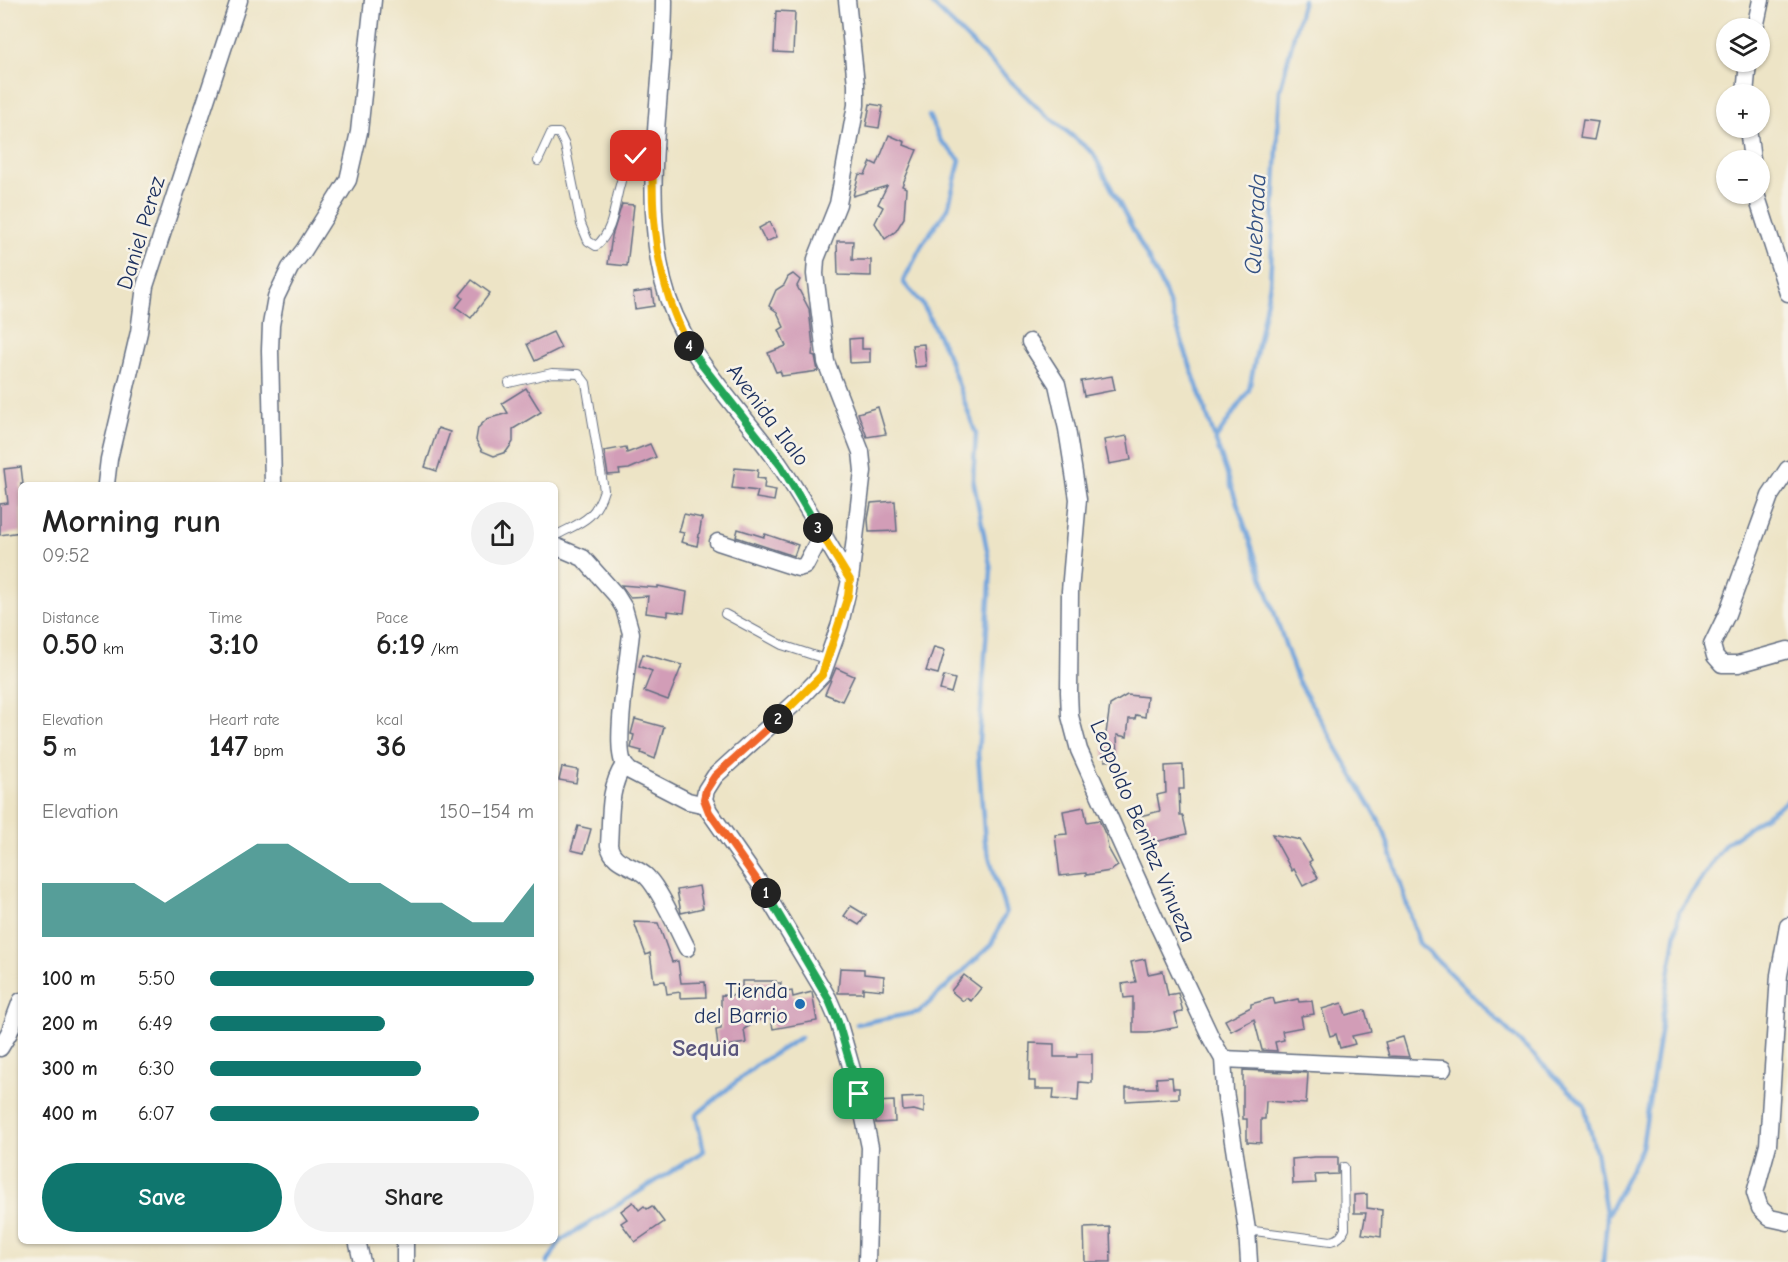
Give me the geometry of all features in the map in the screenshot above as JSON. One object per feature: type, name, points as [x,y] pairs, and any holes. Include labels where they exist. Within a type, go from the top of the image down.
[{"type":"street","name":"Daniel Perez","points":[[106,482],[140,332],[145,286],[239,0]]},
{"type":"street","points":[[273,482],[270,350],[271,325],[276,297],[290,268],[348,180],[359,132],[373,0]]},
{"type":"street","name":"Avenida Ilalo","points":[[664,0],[652,169],[654,215],[668,298],[693,351],[781,466],[850,580]]},
{"type":"street","points":[[847,0],[856,105],[838,204],[816,259],[815,274],[826,362],[861,452],[863,471],[848,596],[822,675],[715,776],[706,790],[704,799],[713,819],[760,884],[828,998],[838,1022],[859,1094],[870,1147],[867,1262]]},
{"type":"street","points":[[1757,18],[1761,0]]},
{"type":"street","points":[[1759,204],[1788,293]]},
{"type":"street","name":"Leopoldo Benitez Vinueza","points":[[1030,342],[1057,384],[1067,429],[1078,500],[1070,591],[1070,716],[1079,750],[1153,914],[1223,1059],[1225,1091],[1247,1230],[1249,1262]]},
{"type":"street","points":[[1788,469],[1770,496],[1727,614],[1712,645],[1714,656],[1722,664],[1738,664],[1788,650]]},
{"type":"street","points":[[718,542],[798,568],[805,566],[822,534]]},
{"type":"street","points":[[558,547],[583,558],[616,595],[629,623],[631,633],[621,729],[621,757],[624,765],[630,771],[688,801],[706,805]]},
{"type":"street","points":[[624,765],[616,775],[613,790],[610,853],[615,859],[646,876],[687,948]]},
{"type":"street","points":[[1788,926],[1779,975],[1768,1145],[1755,1193],[1760,1208],[1770,1218],[1788,1222]]},
{"type":"street","points":[[0,1048],[9,1033],[18,1009]]},
{"type":"street","points":[[1223,1059],[1443,1069]]},
{"type":"street","points":[[358,1244],[362,1262]]},
{"type":"street","points":[[405,1244],[405,1262]]},
{"type":"lane","points":[[538,162],[551,133],[559,133],[565,145],[581,224],[588,241],[596,246],[605,238],[626,169],[636,156],[654,143]]},
{"type":"lane","points":[[509,383],[552,373],[579,374],[586,383],[604,490],[600,505],[588,519],[558,534]]},
{"type":"lane","points":[[724,614],[782,645],[828,660]]},
{"type":"lane","points":[[1247,1230],[1332,1241],[1338,1239],[1343,1235],[1345,1229],[1344,1167]]},
{"type":"building","points":[[776,11],[795,12],[793,53],[774,52]]},
{"type":"building","points":[[870,104],[883,106],[879,128],[866,126]]},
{"type":"building","points":[[1583,120],[1598,122],[1594,140],[1580,138]]},
{"type":"building","points":[[889,135],[917,150],[902,186],[906,188],[904,218],[896,231],[885,239],[875,223],[883,207],[878,204],[887,186],[853,196],[859,174],[865,175],[871,162],[877,165]]},
{"type":"building","points":[[622,204],[634,205],[627,266],[608,264],[612,236]]},
{"type":"building","points":[[770,222],[777,237],[766,242],[759,228]]},
{"type":"building","points":[[837,241],[853,241],[852,260],[871,260],[871,276],[838,275]]},
{"type":"building","points":[[793,274],[800,280],[797,286],[809,309],[812,355],[815,356],[818,371],[782,376],[780,371],[776,372],[768,353],[786,346],[779,330],[784,327],[777,312],[769,306],[776,290],[784,285],[788,277]]},
{"type":"building","points":[[472,280],[490,293],[471,318],[456,307],[463,298],[460,295]]},
{"type":"building","points":[[652,290],[654,306],[635,309],[633,293]]},
{"type":"building","points":[[553,332],[561,348],[535,361],[527,344]]},
{"type":"building","points":[[862,338],[862,349],[870,349],[870,362],[850,363],[849,339]]},
{"type":"building","points":[[924,344],[926,366],[915,367],[912,345]]},
{"type":"building","points":[[1112,376],[1115,390],[1084,396],[1081,381]]},
{"type":"building","points":[[526,388],[541,412],[513,429],[513,442],[506,452],[494,456],[482,451],[476,440],[478,428],[487,419],[508,413],[502,403]]},
{"type":"building","points":[[878,407],[886,434],[867,437],[858,413]]},
{"type":"building","points":[[438,428],[450,432],[437,471],[425,467]]},
{"type":"building","points":[[1127,436],[1131,460],[1109,464],[1104,440]]},
{"type":"building","points":[[650,444],[656,457],[629,469],[619,470],[620,474],[608,475],[604,451],[626,447],[627,453]]},
{"type":"building","points":[[21,467],[23,482],[18,482],[18,532],[0,535],[0,504],[8,503],[4,469]]},
{"type":"building","points":[[735,468],[758,470],[757,478],[765,479],[764,488],[776,490],[774,501],[756,498],[758,491],[732,488]]},
{"type":"building","points":[[895,501],[897,531],[869,532],[868,519],[871,503]]},
{"type":"building","points":[[684,514],[702,518],[697,546],[681,542],[684,533],[679,532]]},
{"type":"building","points":[[738,529],[764,537],[765,534],[798,545],[794,556],[736,537]]},
{"type":"building","points":[[621,585],[658,588],[658,586],[687,592],[684,613],[668,611],[668,616],[646,613],[648,596],[630,597]]},
{"type":"building","points":[[934,647],[945,650],[938,674],[926,671]]},
{"type":"building","points":[[643,654],[682,665],[668,700],[644,691],[652,671],[639,666]]},
{"type":"building","points":[[836,668],[854,676],[842,701],[825,694]]},
{"type":"building","points":[[944,676],[955,679],[951,693],[940,690]]},
{"type":"building","points":[[1127,695],[1147,697],[1145,717],[1136,715],[1135,719],[1129,719],[1127,737],[1117,735],[1118,760],[1105,761],[1104,748],[1110,705]]},
{"type":"building","points":[[635,719],[664,727],[655,759],[641,753],[642,751],[631,748],[634,735],[631,734]]},
{"type":"building","points":[[1183,765],[1184,789],[1179,789],[1180,816],[1183,816],[1187,834],[1147,844],[1140,816],[1160,811],[1157,795],[1166,793],[1165,766]]},
{"type":"building","points":[[562,767],[578,770],[576,783],[559,780]]},
{"type":"building","points":[[1084,807],[1087,822],[1099,820],[1108,848],[1118,866],[1110,871],[1060,876],[1055,835],[1067,834],[1063,811]]},
{"type":"building","points":[[578,826],[591,829],[584,853],[571,850]]},
{"type":"building","points":[[1272,834],[1300,840],[1312,860],[1309,862],[1318,878],[1303,886]]},
{"type":"building","points":[[699,886],[703,908],[681,913],[677,890]]},
{"type":"building","points":[[851,906],[866,915],[859,925],[844,916]]},
{"type":"building","points":[[634,922],[658,923],[672,962],[678,961],[681,983],[705,982],[706,997],[680,998],[680,992],[667,994],[665,981],[654,982],[650,953],[646,955]]},
{"type":"building","points":[[1145,959],[1148,974],[1163,971],[1168,995],[1178,993],[1183,1012],[1175,1013],[1178,1027],[1148,1033],[1133,1033],[1133,997],[1124,998],[1122,984],[1136,982],[1131,962]]},
{"type":"building","points":[[840,968],[864,969],[864,974],[884,976],[883,990],[863,988],[863,993],[838,993]]},
{"type":"building","points":[[964,975],[981,988],[971,1001],[966,998],[963,1001],[951,991]]},
{"type":"building","points":[[742,981],[776,981],[776,983],[781,983],[780,993],[792,991],[793,997],[812,992],[817,1021],[773,1029],[770,1014],[744,1029],[746,1043],[718,1047],[716,1030],[721,1029],[721,995],[742,996]]},
{"type":"building","points":[[1273,998],[1275,1004],[1298,999],[1299,1002],[1312,1001],[1314,1014],[1301,1016],[1303,1027],[1282,1031],[1284,1040],[1275,1042],[1277,1051],[1262,1050],[1254,1019],[1231,1031],[1225,1020],[1251,1007],[1251,1004]]},
{"type":"building","points":[[1342,1003],[1346,1015],[1365,1010],[1371,1032],[1352,1036],[1355,1044],[1340,1048],[1336,1034],[1330,1036],[1322,1009]]},
{"type":"building","points":[[1403,1037],[1409,1057],[1389,1056],[1385,1042]]},
{"type":"building","points":[[1030,1043],[1054,1044],[1054,1057],[1077,1057],[1077,1054],[1092,1054],[1092,1083],[1079,1082],[1078,1101],[1053,1099],[1054,1089],[1035,1089],[1035,1081],[1029,1081]]},
{"type":"building","points":[[1243,1070],[1308,1073],[1306,1104],[1266,1101],[1265,1119],[1261,1119],[1261,1143],[1247,1142],[1247,1119],[1243,1119]]},
{"type":"building","points":[[1172,1077],[1173,1088],[1179,1088],[1179,1098],[1126,1101],[1126,1088],[1157,1088],[1156,1078]]},
{"type":"building","points":[[924,1097],[924,1113],[914,1110],[903,1111],[902,1098]]},
{"type":"building","points":[[894,1101],[895,1122],[876,1123],[875,1102]]},
{"type":"building","points":[[1338,1157],[1338,1174],[1315,1175],[1316,1183],[1293,1184],[1292,1159]]},
{"type":"building","points":[[1367,1194],[1367,1208],[1382,1210],[1381,1237],[1362,1234],[1366,1213],[1354,1213],[1354,1195]]},
{"type":"building","points":[[633,1202],[639,1210],[644,1206],[647,1209],[652,1206],[664,1222],[635,1242],[621,1223],[627,1219],[621,1211]]},
{"type":"building","points":[[1110,1227],[1111,1262],[1085,1262],[1084,1228]]},
{"type":"waterway","points":[[928,0],[1037,107],[1093,153],[1164,289],[1297,679],[1383,828],[1419,943],[1584,1105],[1597,1157],[1607,1219],[1603,1262]]},
{"type":"waterway","name":"Quebrada","points":[[1215,440],[1249,390],[1270,284],[1280,90],[1303,0]]},
{"type":"waterway","points":[[857,1024],[919,1012],[991,945],[1006,913],[985,842],[978,754],[991,570],[973,479],[976,434],[947,353],[923,305],[903,282],[923,243],[948,208],[960,160],[940,140],[929,116]]},
{"type":"waterway","points":[[1608,1214],[1642,1147],[1679,912],[1725,844],[1788,800]]},
{"type":"waterway","points":[[548,1262],[560,1241],[704,1151],[696,1115],[758,1064],[801,1037]]},
{"type":"place","name":"Tienda del Barrio","points":[[800,1004]]},
{"type":"district","name":"Sequia","points":[[706,1048]]},
{"type":"route","points":[[636,156],[654,143],[652,169],[654,215],[663,279],[668,298],[688,344],[781,466],[850,580],[840,624],[822,675],[715,776],[708,784],[704,799],[713,819],[760,884],[828,998],[838,1022],[859,1094]]}]
